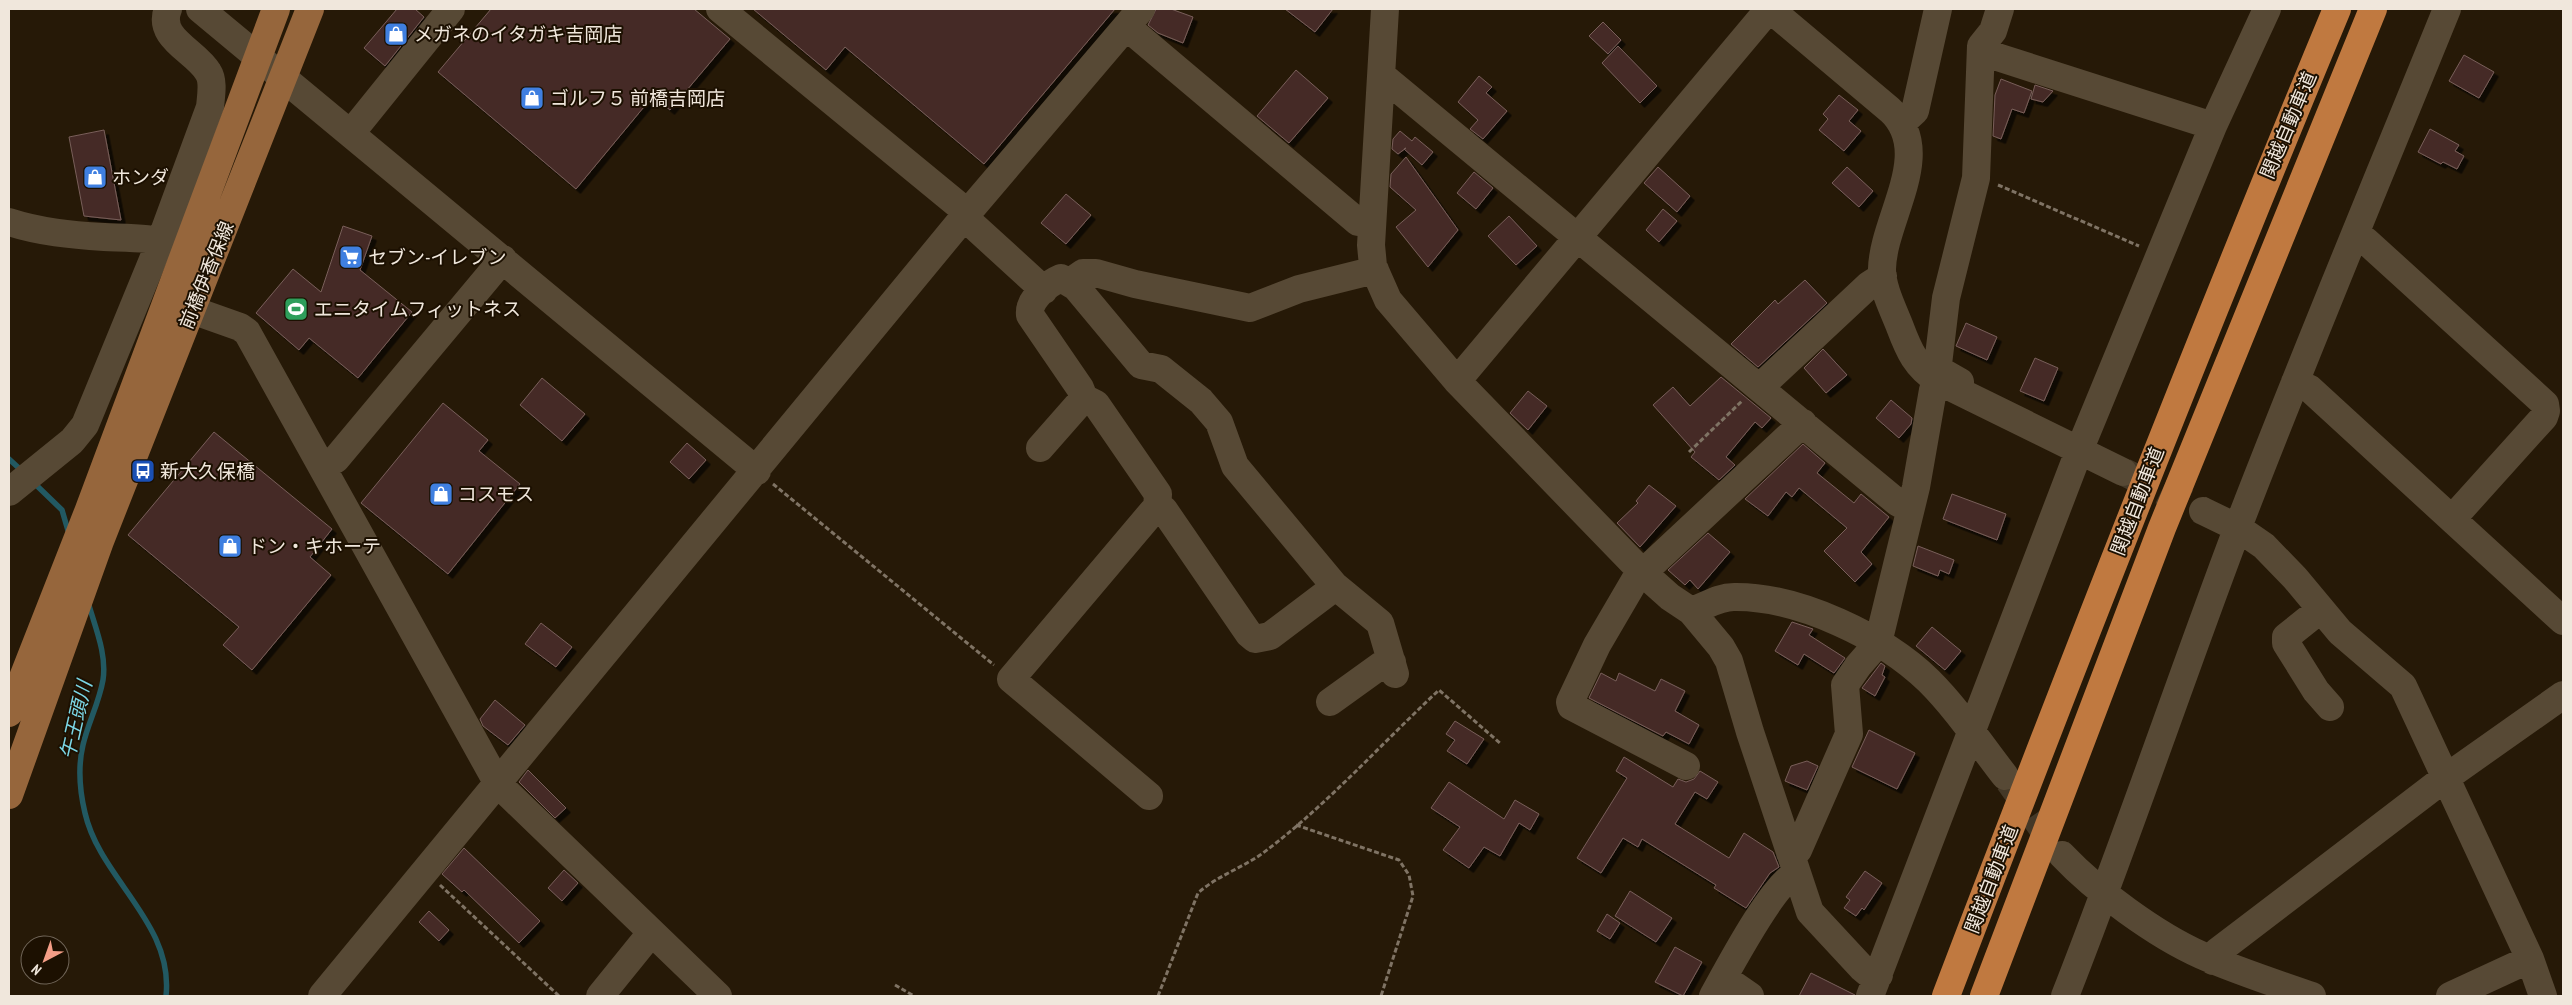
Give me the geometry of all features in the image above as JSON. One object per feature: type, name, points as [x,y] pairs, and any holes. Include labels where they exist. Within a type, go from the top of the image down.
[{"type":"highway","name":"関越自動車道","points":[[1946,996],[2133,510],[2236,252],[2337,9]]},
{"type":"highway","name":"関越自動車道","points":[[1984,996],[2162,528],[2373,9]]},
{"type":"main road","name":"前橋伊香保線","points":[[9,713],[88,512],[173,245],[258,55],[276,9]]},
{"type":"main road","name":"前橋伊香保線","points":[[9,795],[100,541],[310,9]]},
{"type":"street","points":[[15,487],[72,441],[85,425],[173,245],[210,107],[212,89],[209,72],[179,44],[168,30],[165,22],[168,9]]},
{"type":"street","points":[[200,9],[258,55],[757,471]]},
{"type":"street","points":[[351,133],[451,9]]},
{"type":"street","points":[[720,9],[966,215],[1044,290]]},
{"type":"street","points":[[1385,9],[1371,245],[1375,270],[1388,300],[1457,381],[1642,572],[1670,597],[1691,611],[1717,639],[1729,661],[1793,864],[1815,920],[1868,973],[1875,986]]},
{"type":"street","points":[[1457,381],[1770,9],[1890,110],[1902,123],[1907,134],[1909,155],[1883,261],[1883,276],[1914,360],[1938,382],[2074,443]]},
{"type":"street","points":[[1902,123],[1915,111],[1938,9]]},
{"type":"street","points":[[2000,9],[1993,31],[1981,46],[1976,178],[1946,298],[1939,370],[2074,443],[2122,472]]},
{"type":"street","points":[[1875,986],[1972,733],[2074,443],[2160,255],[2214,126],[2267,9]]},
{"type":"street","points":[[2064,996],[2105,894],[2238,528],[2445,9]]},
{"type":"street","points":[[322,996],[757,471],[966,215],[1134,18],[1358,222],[1372,224]]},
{"type":"street","points":[[1988,54],[2214,126]]},
{"type":"street","points":[[1381,79],[1386,79],[1897,502],[1904,506],[1911,506]]},
{"type":"street","points":[[9,222],[36,230],[62,234],[173,245]]},
{"type":"street","points":[[2355,234],[2366,240],[2545,404],[2546,411],[2544,417],[2452,519]]},
{"type":"street","points":[[322,467],[336,459],[503,260]]},
{"type":"street","points":[[1070,282],[1083,273],[1096,273],[1144,286],[1250,308],[1299,289],[1375,270]]},
{"type":"street","points":[[1760,387],[1869,285],[1883,276]]},
{"type":"street","points":[[1157,509],[1158,494],[1096,404],[1084,398],[1080,388],[1030,315],[1031,305],[1044,290],[1061,278],[1070,282],[1141,365],[1161,369],[1201,400],[1219,422],[1235,466],[1339,589],[1380,623],[1393,668],[1380,666],[1330,702]]},
{"type":"street","points":[[192,310],[240,327],[247,332],[498,784],[718,996]]},
{"type":"street","points":[[1750,996],[1718,987],[1773,898],[1787,879],[1849,734],[1845,685],[1858,666],[1878,643],[1911,506],[1933,390],[1938,382]]},
{"type":"street","points":[[2295,382],[2310,389],[2563,621]]},
{"type":"street","points":[[1040,448],[1084,398]]},
{"type":"street","points":[[1686,766],[1571,706],[1570,702],[1612,618],[1635,580],[1802,422]]},
{"type":"street","points":[[1149,796],[1011,679],[1153,511],[1157,509],[1164,510],[1249,634],[1255,639],[1270,636],[1327,593],[1339,589]]},
{"type":"street","points":[[2203,511],[2254,538],[2275,557],[2347,638],[2403,686],[2530,959],[2543,996]]},
{"type":"street","points":[[1691,611],[1733,596],[1750,598],[1830,618],[1878,643],[1910,664],[1930,682],[2005,776]]},
{"type":"street","points":[[2321,609],[2286,637],[2286,643],[2316,691],[2330,707]]},
{"type":"street","points":[[2213,961],[2217,952],[2446,777],[2563,695]]},
{"type":"street","points":[[2062,856],[2105,894],[2166,936],[2213,961],[2312,996]]},
{"type":"street","points":[[600,996],[651,933]]},
{"type":"street","points":[[2450,996],[2530,959]]},
{"type":"path","points":[[1994,183],[2160,255]]},
{"type":"path","points":[[1689,452],[1751,393],[1760,387]]},
{"type":"path","points":[[757,471],[1011,679]]},
{"type":"path","points":[[1158,996],[1198,893],[1207,885],[1262,853],[1296,825],[1439,690],[1501,744]]},
{"type":"path","points":[[1296,825],[1400,860],[1409,875],[1412,896],[1382,996]]},
{"type":"path","points":[[425,871],[559,996]]},
{"type":"path","points":[[895,985],[914,996]]},
{"type":"building","name":"メガネのイタガキ吉岡店","points":[[397,9],[415,9],[424,17],[385,66],[364,48]]},
{"type":"building","points":[[491,9],[694,9],[730,39],[670,110],[653,96],[576,189],[438,72]]},
{"type":"building","points":[[753,9],[1115,9],[984,164],[845,47],[826,70]]},
{"type":"building","points":[[1156,9],[1171,9],[1193,17],[1183,43],[1158,33],[1148,25]]},
{"type":"building","points":[[1285,9],[1333,9],[1315,32]]},
{"type":"building","points":[[1603,22],[1621,40],[1608,54],[1589,36]]},
{"type":"building","points":[[1618,46],[1657,86],[1640,103],[1602,63]]},
{"type":"building","points":[[2464,55],[2494,72],[2479,98],[2449,81]]},
{"type":"building","points":[[1296,70],[1328,98],[1289,143],[1257,116]]},
{"type":"building","points":[[1479,76],[1492,87],[1486,93],[1507,111],[1483,139],[1470,129],[1478,120],[1458,102]]},
{"type":"building","points":[[2001,79],[2032,91],[2024,113],[2012,109],[2001,139],[1993,136],[1995,95]]},
{"type":"building","points":[[2035,85],[2053,91],[2043,102],[2031,99]]},
{"type":"building","points":[[1839,95],[1858,110],[1849,121],[1861,131],[1844,151],[1819,130],[1828,119],[1823,114]]},
{"type":"building","points":[[2430,129],[2459,145],[2455,151],[2464,156],[2457,169],[2443,162],[2441,164],[2418,152]]},
{"type":"building","name":"ホンダ","points":[[104,130],[121,220],[84,216],[69,137]]},
{"type":"building","points":[[1400,131],[1412,141],[1415,137],[1433,152],[1422,165],[1404,149],[1398,154],[1392,149],[1393,139]]},
{"type":"building","points":[[1406,157],[1458,230],[1428,267],[1396,227],[1416,210],[1390,187],[1391,174]]},
{"type":"building","points":[[1658,167],[1690,196],[1677,212],[1644,183]]},
{"type":"building","points":[[1847,167],[1873,191],[1859,207],[1832,183]]},
{"type":"building","points":[[1474,172],[1493,188],[1476,209],[1457,193]]},
{"type":"building","points":[[1066,194],[1091,215],[1066,244],[1041,223]]},
{"type":"building","points":[[1663,209],[1677,221],[1659,242],[1646,230]]},
{"type":"building","points":[[1509,216],[1537,246],[1516,265],[1488,236]]},
{"type":"building","points":[[343,226],[372,236],[360,270],[412,312],[358,378],[309,338],[299,350],[256,313],[293,269],[321,292]]},
{"type":"building","points":[[1805,280],[1827,303],[1758,367],[1731,344],[1775,300],[1778,304]]},
{"type":"building","points":[[1966,323],[1997,337],[1987,360],[1956,346]]},
{"type":"building","points":[[1823,349],[1847,375],[1826,393],[1804,368]]},
{"type":"building","points":[[2035,358],[2058,368],[2044,401],[2020,391]]},
{"type":"building","points":[[1721,377],[1771,418],[1762,428],[1755,422],[1726,457],[1735,465],[1719,480],[1691,457],[1695,452],[1653,405],[1673,387],[1690,406]]},
{"type":"building","points":[[542,378],[585,414],[562,441],[520,405]]},
{"type":"building","points":[[1528,391],[1547,406],[1528,430],[1510,413]]},
{"type":"building","points":[[1891,400],[1912,418],[1911,424],[1899,438],[1876,418]]},
{"type":"building","name":"コスモス","points":[[443,403],[488,440],[479,451],[520,484],[448,574],[361,503]]},
{"type":"building","name":"ドン・キホーテ","points":[[214,432],[332,529],[310,557],[331,575],[252,670],[223,645],[239,627],[128,535]]},
{"type":"building","points":[[687,443],[706,460],[689,479],[670,462]]},
{"type":"building","points":[[1803,444],[1825,463],[1817,473],[1854,503],[1861,494],[1889,517],[1861,552],[1872,564],[1855,582],[1824,551],[1847,528],[1799,488],[1792,497],[1786,492],[1768,516],[1745,499]]},
{"type":"building","points":[[1649,485],[1676,506],[1640,547],[1617,523],[1638,503],[1636,501]]},
{"type":"building","points":[[1952,494],[2006,514],[1997,540],[1943,519]]},
{"type":"building","points":[[1708,533],[1730,552],[1698,589],[1690,580],[1685,585],[1668,570]]},
{"type":"building","points":[[1918,546],[1954,560],[1949,574],[1940,570],[1938,576],[1913,566]]},
{"type":"building","points":[[1792,622],[1813,629],[1809,635],[1845,658],[1834,673],[1804,654],[1798,665],[1775,651]]},
{"type":"building","points":[[541,623],[572,647],[556,667],[525,644]]},
{"type":"building","points":[[1932,627],[1961,651],[1945,670],[1916,646]]},
{"type":"building","points":[[1881,663],[1885,666],[1882,675],[1885,677],[1875,696],[1862,688]]},
{"type":"building","points":[[1601,673],[1616,681],[1619,673],[1655,691],[1661,679],[1685,691],[1675,711],[1699,725],[1689,744],[1666,732],[1663,736],[1589,698]]},
{"type":"building","points":[[495,700],[525,725],[508,745],[483,726],[480,719]]},
{"type":"building","points":[[1455,721],[1484,739],[1467,764],[1447,751],[1455,740],[1446,734]]},
{"type":"building","points":[[1869,730],[1915,753],[1897,789],[1852,767]]},
{"type":"building","points":[[1624,757],[1673,787],[1678,779],[1686,782],[1694,779],[1700,771],[1718,782],[1707,799],[1695,792],[1675,824],[1729,858],[1744,833],[1773,852],[1779,867],[1770,873],[1746,908],[1714,888],[1716,885],[1642,839],[1638,847],[1623,838],[1601,873],[1577,858],[1627,778],[1616,771]]},
{"type":"building","points":[[1807,761],[1818,766],[1807,790],[1785,781],[1791,766]]},
{"type":"building","points":[[528,770],[566,808],[555,818],[519,782]]},
{"type":"building","points":[[1449,782],[1504,819],[1515,800],[1539,814],[1530,830],[1519,823],[1500,856],[1484,847],[1469,868],[1443,850],[1460,827],[1431,808]]},
{"type":"building","points":[[464,848],[540,921],[519,943],[464,890],[462,892],[442,874]]},
{"type":"building","points":[[564,870],[578,883],[562,901],[548,888]]},
{"type":"building","points":[[1865,871],[1882,883],[1864,910],[1862,908],[1856,916],[1844,908],[1850,900],[1846,897]]},
{"type":"building","points":[[1630,891],[1672,918],[1656,942],[1615,916]]},
{"type":"building","points":[[429,911],[449,930],[439,941],[419,922]]},
{"type":"building","points":[[1607,914],[1620,923],[1610,939],[1597,931]]},
{"type":"building","points":[[1675,947],[1702,962],[1683,996],[1655,982]]},
{"type":"building","points":[[1811,973],[1855,995],[1855,996],[1799,996]]},
{"type":"waterway","name":"午王頭川","points":[[9,459],[22,471]]},
{"type":"waterway","name":"午王頭川","points":[[32,481],[62,510],[69,534]]},
{"type":"waterway","name":"午王頭川","points":[[88,602],[100,641],[104,670],[101,688],[81,753],[80,779],[83,805],[93,837],[105,859],[148,923],[159,946],[165,970],[166,996]]},
{"type":"tunnel","points":[[2124,472],[2203,511]]},
{"type":"tunnel","points":[[2009,781],[2058,850]]},
{"type":"place","name":"メガネのイタガキ吉岡店","points":[[396,34]]},
{"type":"place","name":"ゴルフ５ 前橋吉岡店","points":[[532,98]]},
{"type":"place","name":"ホンダ","points":[[95,177]]},
{"type":"place","name":"セブン-イレブン","points":[[351,257]]},
{"type":"place","name":"エニタイムフィットネス","points":[[296,309]]},
{"type":"place","name":"新大久保橋","points":[[143,471]]},
{"type":"place","name":"コスモス","points":[[441,494]]},
{"type":"place","name":"ドン・キホーテ","points":[[230,546]]}]
